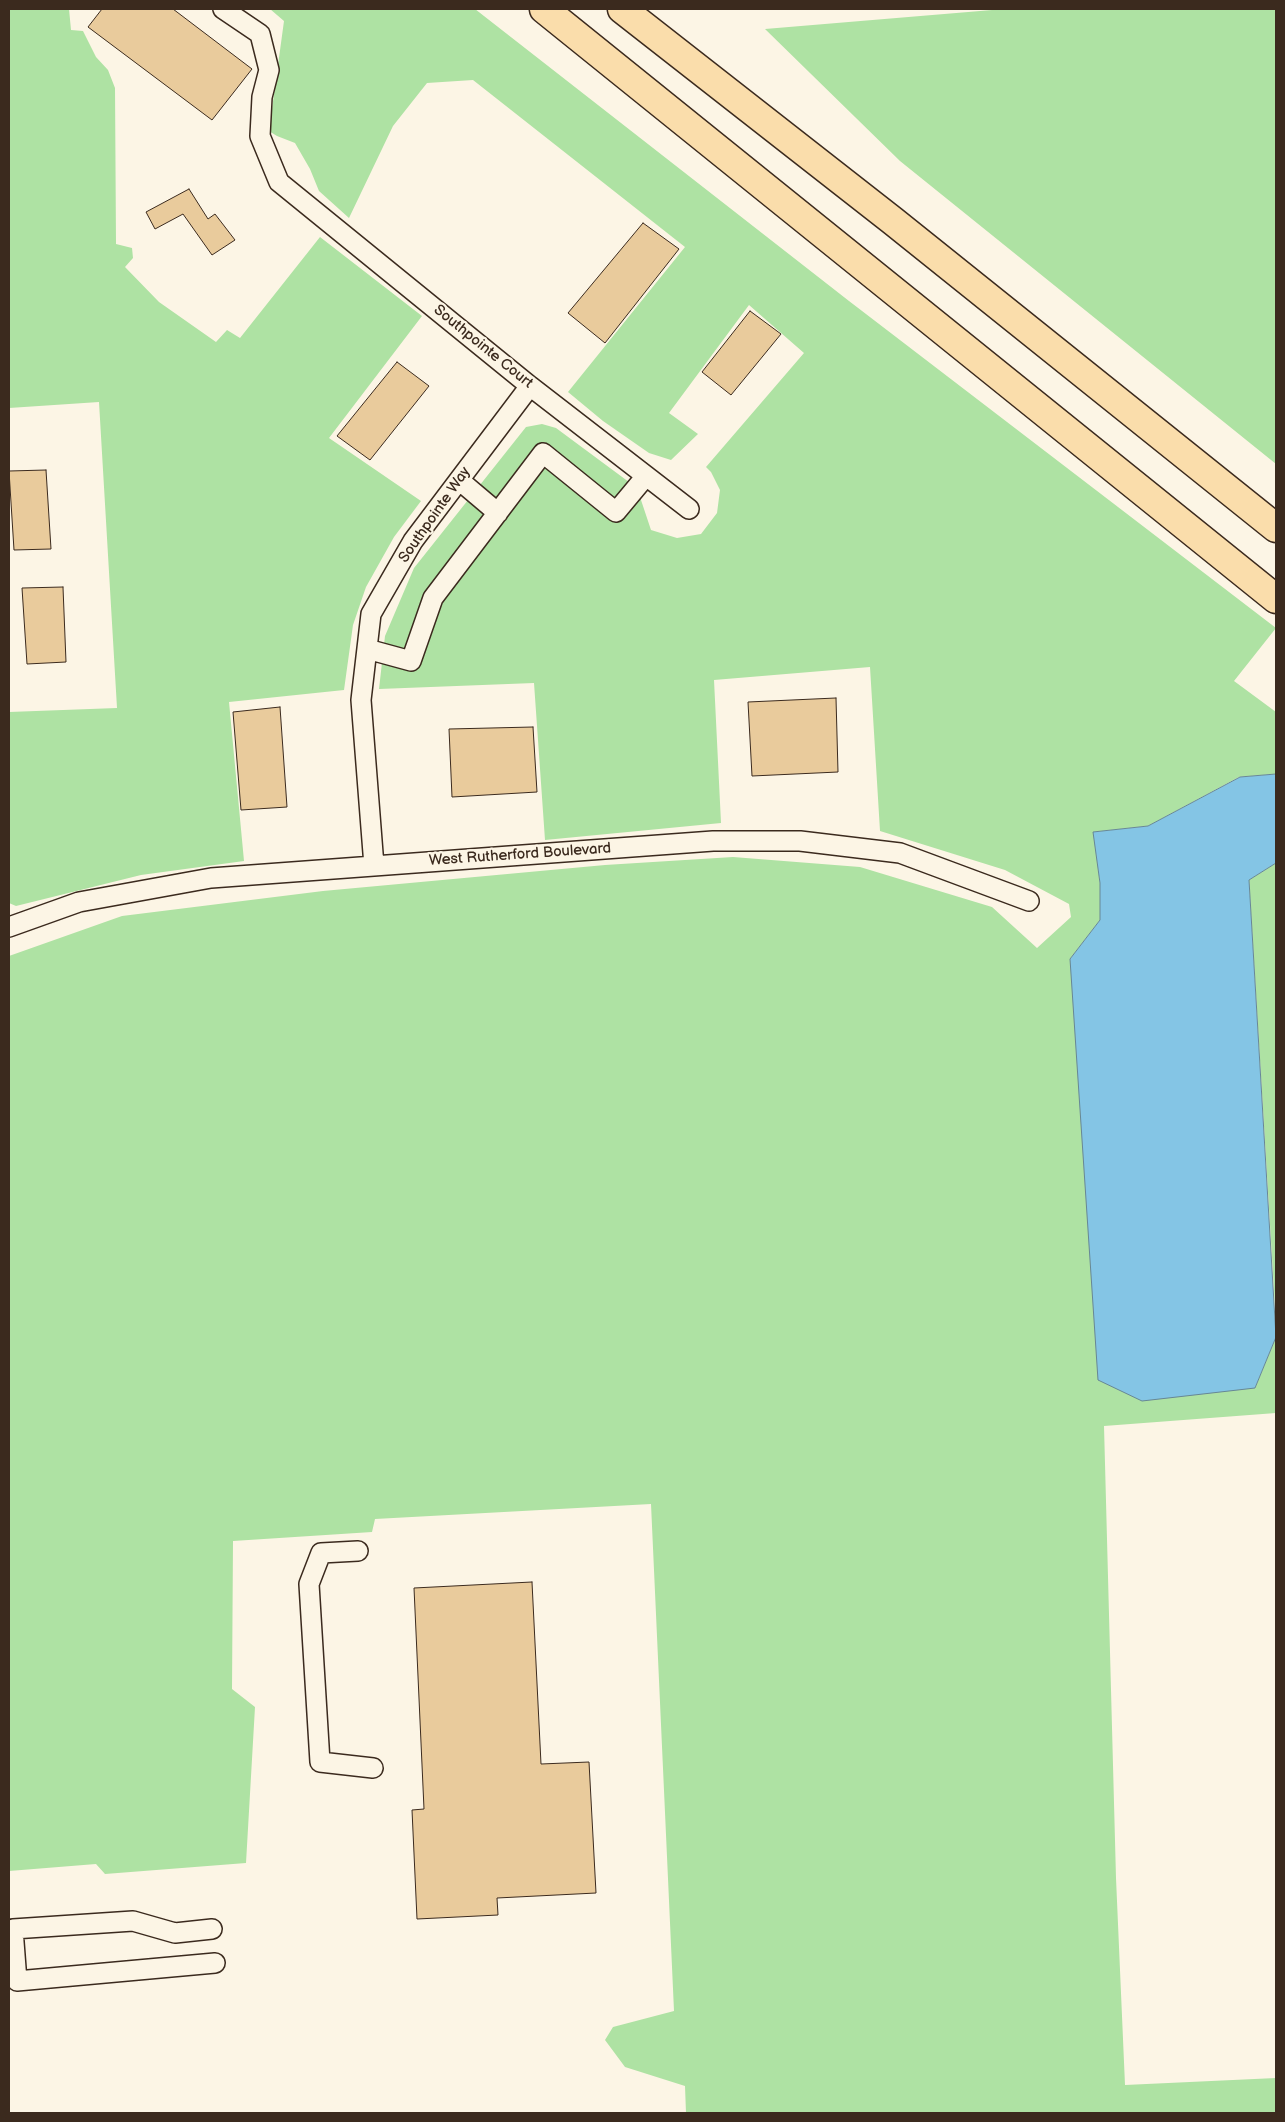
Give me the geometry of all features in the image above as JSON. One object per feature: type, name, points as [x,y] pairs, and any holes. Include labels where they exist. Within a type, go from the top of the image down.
[{"type":"highway","points":[[535,9],[630,77]]},
{"type":"highway","points":[[544,9],[1276,600]]},
{"type":"highway","points":[[622,9],[893,220],[1276,528]]},
{"type":"highway","points":[[630,9],[654,34]]},
{"type":"street","name":"Southpointe Court","points":[[223,9],[260,34],[269,70],[262,97],[260,136],[279,182],[530,386],[689,509]]},
{"type":"street","name":"Southpointe Way","points":[[374,866],[361,700],[371,614],[413,541],[530,386]]},
{"type":"street","points":[[367,649],[411,661],[433,598],[543,453],[616,512],[646,476]]},
{"type":"street","points":[[459,480],[498,513]]},
{"type":"street","name":"West Rutherford Boulevard","points":[[9,927],[79,902],[210,878],[713,842],[800,842],[900,853],[1029,901]]},
{"type":"street","points":[[358,1551],[321,1553],[309,1584],[320,1762],[373,1768]]},
{"type":"street","points":[[212,1929],[174,1933],[133,1921],[11,1930],[17,1981],[215,1963]]},
{"type":"green space","points":[[9,9],[69,9],[71,30],[83,31],[96,57],[108,70],[115,88],[116,244],[132,248],[133,258],[125,267],[159,302],[216,342],[227,330],[240,338],[320,237],[422,316],[329,438],[421,501],[394,537],[366,587],[353,625],[344,690],[229,702],[244,861],[141,875],[16,906],[9,903],[9,712],[117,708],[99,402],[9,408]]},
{"type":"green space","points":[[270,9],[475,9],[849,301],[1276,628],[1234,681],[1276,712],[1276,774],[1239,777],[1148,826],[1094,832],[1100,883],[1100,920],[1070,959],[1255,1388],[1276,1337],[1276,1413],[1104,1426],[1116,1878],[1125,2085],[1276,2078],[1276,2113],[686,2113],[685,2086],[625,2067],[605,2040],[613,2027],[674,2011],[651,1504],[375,1519],[372,1532],[233,1541],[232,1689],[255,1707],[246,1863],[105,1874],[96,1864],[9,1871],[9,956],[122,916],[323,891],[605,865],[733,857],[860,867],[992,907],[1037,948],[1071,917],[1069,904],[1005,870],[880,831],[870,667],[714,680],[721,823],[545,840],[534,683],[379,689],[385,636],[414,568],[526,427],[542,424],[556,428],[637,488],[651,530],[677,538],[701,534],[717,513],[720,490],[711,472],[706,467],[804,353],[749,305],[669,413],[698,434],[671,460],[649,453],[603,421],[568,392],[685,247],[473,80],[427,83],[393,126],[349,218],[319,191],[310,169],[295,143],[269,131],[284,21]]},
{"type":"green space","points":[[1004,9],[1276,9],[1276,464],[900,161],[765,29]]},
{"type":"green space","points":[[1276,863],[1276,1323],[1249,880]]},
{"type":"water","points":[[1276,774],[1276,863],[1249,880],[1276,1337],[1255,1388],[1142,1401],[1098,1380],[1070,959],[1100,920],[1100,883],[1093,832],[1148,826],[1240,777]]},
{"type":"building","points":[[102,9],[173,9],[252,69],[212,120],[88,27]]},
{"type":"building","points":[[189,189],[208,219],[215,214],[235,240],[212,255],[183,214],[155,229],[146,212]]},
{"type":"building","points":[[643,223],[679,249],[605,343],[568,313]]},
{"type":"building","points":[[750,311],[781,334],[731,395],[702,372]]},
{"type":"building","points":[[397,362],[429,386],[370,460],[337,436]]},
{"type":"building","points":[[46,470],[51,549],[14,550],[9,471]]},
{"type":"building","points":[[63,587],[66,662],[27,664],[22,588]]},
{"type":"building","points":[[836,698],[838,772],[752,776],[748,702]]},
{"type":"building","points":[[280,707],[287,807],[241,810],[233,712]]},
{"type":"building","points":[[533,727],[537,792],[452,797],[449,729]]},
{"type":"building","points":[[532,1582],[541,1764],[589,1762],[596,1893],[497,1898],[498,1915],[417,1919],[412,1810],[424,1809],[414,1588]]}]
